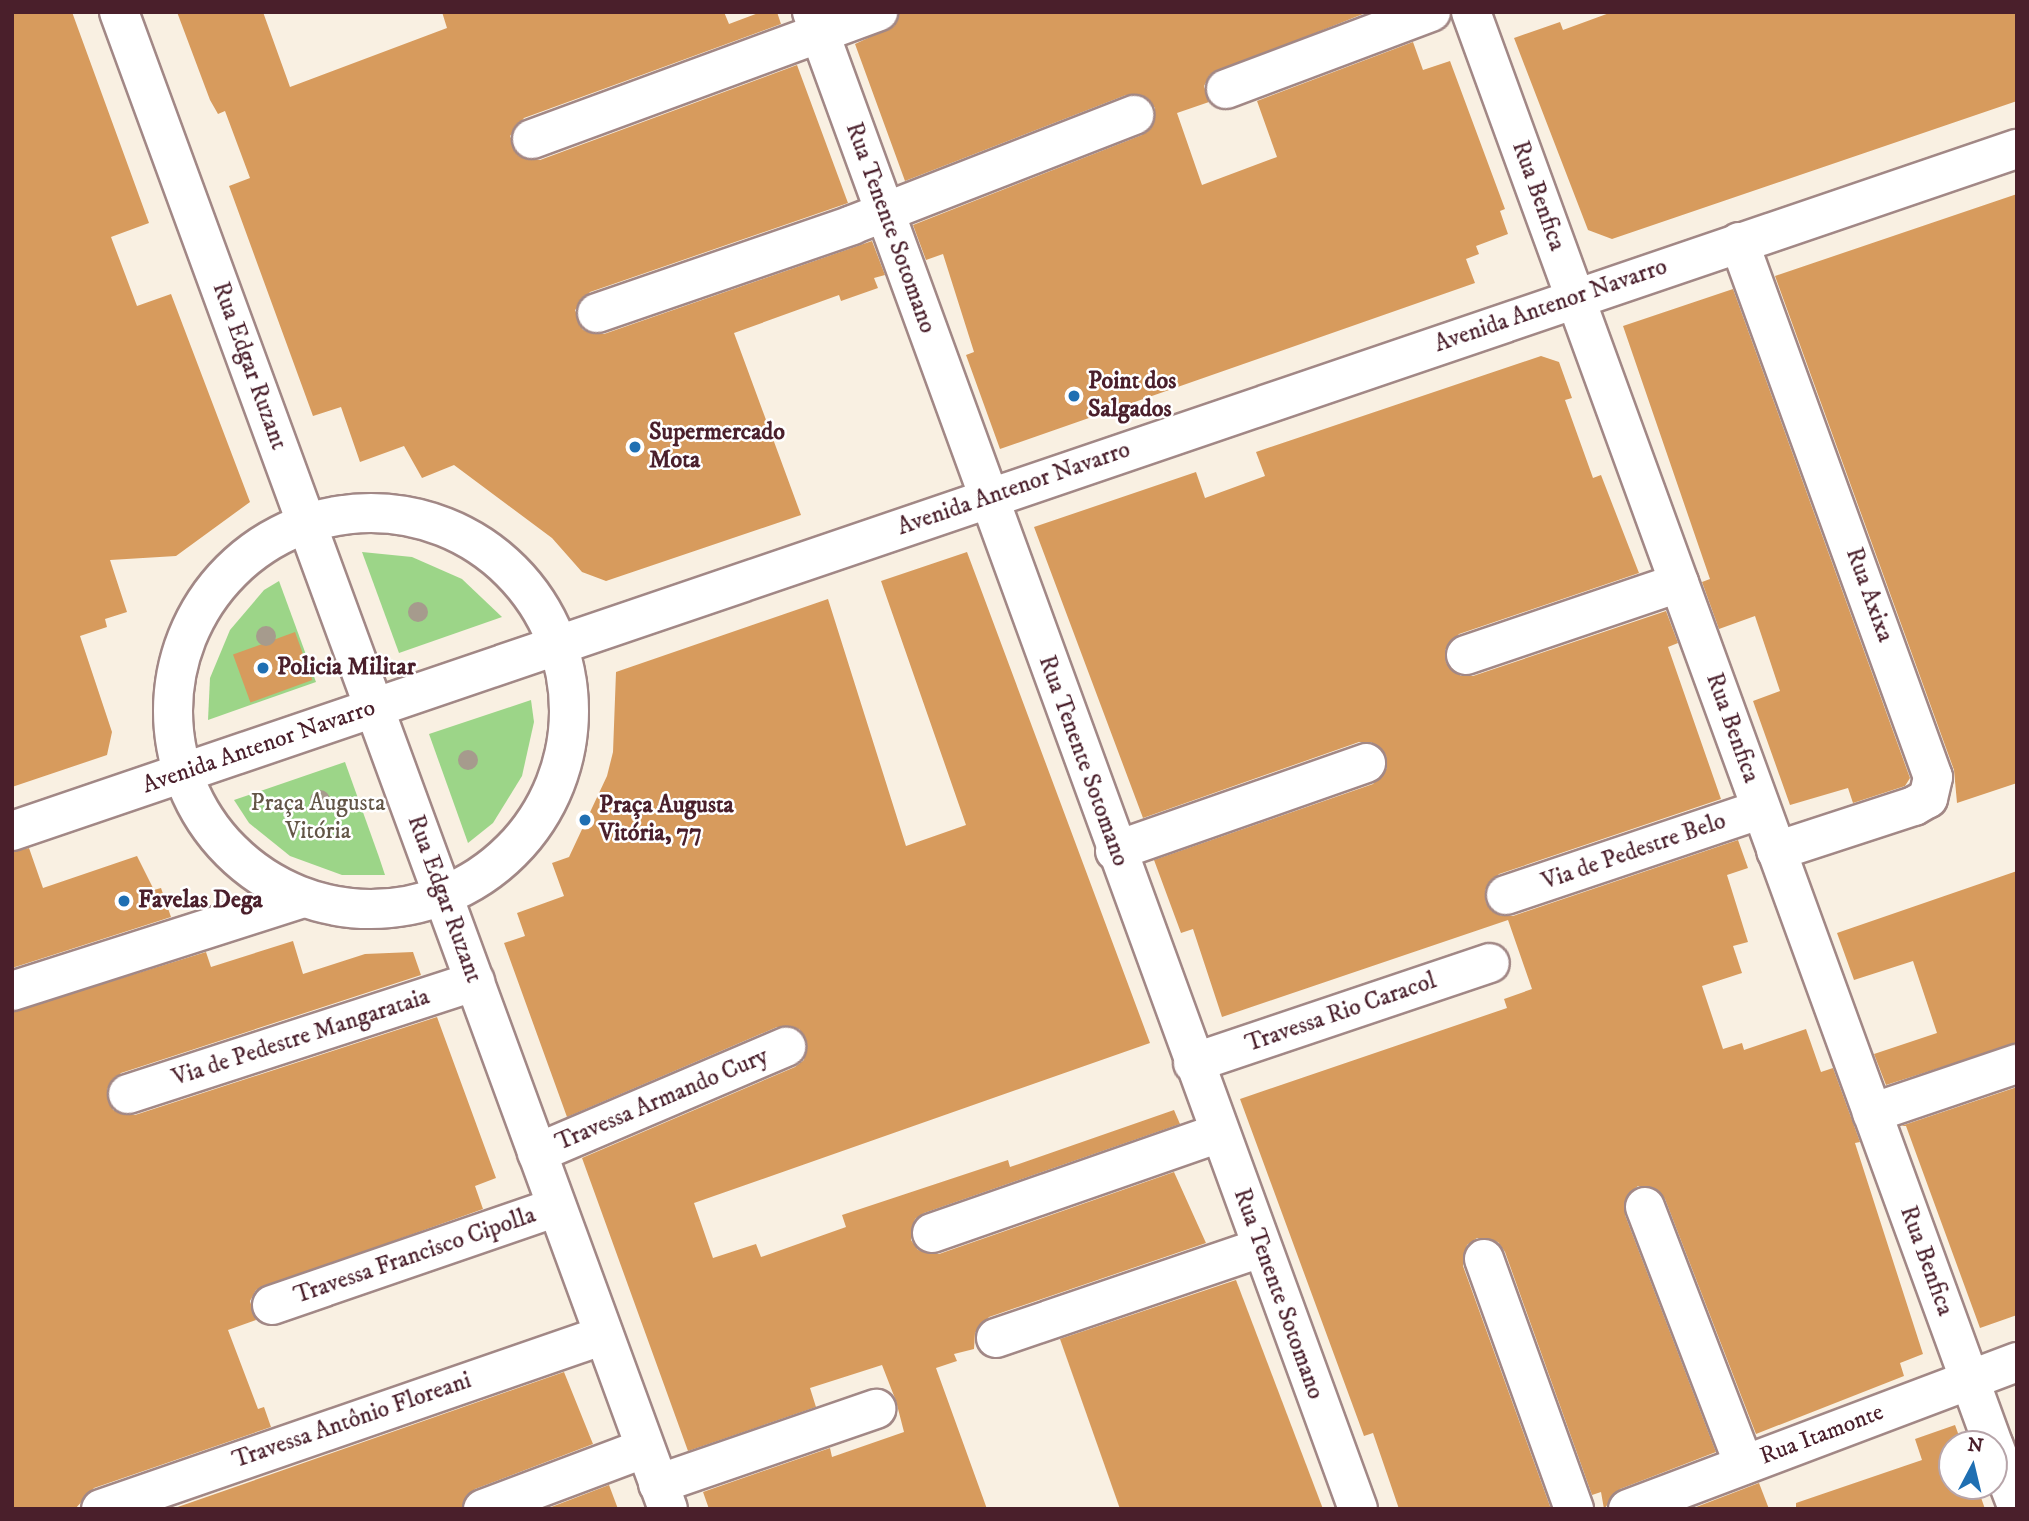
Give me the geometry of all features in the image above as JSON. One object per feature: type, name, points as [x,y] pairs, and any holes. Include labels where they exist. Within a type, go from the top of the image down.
[{"type":"street","name":"Rua Edgar Ruzant","points":[[119,12],[663,1496]]},
{"type":"street","points":[[532,139],[816,23],[878,12]]},
{"type":"street","points":[[1226,89],[1431,12]]},
{"type":"street","name":"Rua Benfica","points":[[1471,12],[1988,1430]]},
{"type":"street","name":"Rua Tenente Sotomano","points":[[816,23],[1115,851],[1358,1509]]},
{"type":"street","points":[[597,313],[886,212],[1134,115]]},
{"type":"street","name":"Avenida Antenor Navarro","points":[[12,831],[2017,149]]},
{"type":"street","name":"Rua Axixa","points":[[1738,242],[1933,776],[1928,798],[1914,806],[1776,850]]},
{"type":"street","points":[[354,513],[402,514],[449,528],[492,553],[526,586],[558,645],[569,709],[564,756],[548,801],[521,841],[485,873],[442,895],[397,907],[350,907],[304,898],[268,881],[236,857],[209,828],[181,773],[171,708],[180,648],[214,593],[244,559],[306,522],[354,513]]},
{"type":"street","points":[[1466,655],[1679,583]]},
{"type":"street","points":[[1115,851],[1366,763]]},
{"type":"street","name":"Via de Pedestre Belo","points":[[1506,895],[1761,809]]},
{"type":"street","points":[[12,991],[304,898]]},
{"type":"street","name":"Travessa Rio Caracol","points":[[1193,1063],[1490,962]]},
{"type":"street","name":"Via de Pedestre Mangarataia","points":[[128,1094],[475,981]]},
{"type":"street","name":"Travessa Armando Cury","points":[[537,1153],[786,1046]]},
{"type":"street","points":[[1872,1113],[2017,1064]]},
{"type":"street","points":[[932,1233],[1219,1133]]},
{"type":"street","name":"Travessa Francisco Cipolla","points":[[272,1305],[557,1207]]},
{"type":"street","points":[[1645,1207],[1744,1465]]},
{"type":"street","points":[[996,1338],[1261,1248]]},
{"type":"street","points":[[1484,1259],[1574,1509]]},
{"type":"street","name":"Travessa Antônio Floreani","points":[[101,1509],[604,1335]]},
{"type":"street","name":"Rua Itamonte","points":[[1628,1509],[2017,1362]]},
{"type":"street","points":[[663,1496],[876,1409]]},
{"type":"street","points":[[483,1509],[645,1448]]},
{"type":"street","name":"Rua Benfica","points":[[2008,1482],[2017,1506]]},
{"type":"green space","points":[[362,552],[412,557],[462,579],[502,617],[399,653]]},
{"type":"green space","points":[[279,581],[316,682],[208,720],[210,678],[230,630],[264,590]]},
{"type":"green space","points":[[531,700],[534,722],[522,776],[493,823],[468,843],[429,734]]},
{"type":"green space","name":"Praça Augusta Vitória","points":[[345,762],[385,875],[342,875],[290,856],[249,823],[234,800]]},
{"type":"building","points":[[12,12],[72,12],[149,223],[111,237],[137,306],[171,294],[250,502],[176,556],[110,560],[127,612],[105,619],[107,627],[80,636],[112,732],[107,755],[12,787]]},
{"type":"building","points":[[177,12],[263,12],[290,87],[447,28],[442,12],[724,12],[729,24],[761,12],[777,12],[781,24],[524,118],[510,136],[519,156],[540,160],[797,65],[848,203],[590,292],[575,310],[583,330],[604,334],[872,241],[885,275],[874,278],[878,288],[841,301],[839,295],[734,333],[801,515],[606,581],[582,572],[552,538],[454,465],[422,478],[404,446],[360,462],[341,407],[313,416],[229,186],[250,178],[225,111],[218,114],[210,100]]},
{"type":"building","points":[[899,12],[1368,12],[1210,75],[1204,86],[1209,102],[1177,113],[1202,185],[1277,157],[1257,101],[1413,42],[1423,70],[1450,61],[1505,209],[1500,211],[1508,234],[1476,246],[1479,254],[1466,259],[1475,283],[1000,449],[966,355],[974,352],[943,254],[926,260],[913,225],[1142,135],[1151,128],[1155,108],[1147,98],[1126,95],[905,181],[855,44],[894,26]]},
{"type":"building","points":[[1612,12],[2017,12],[2017,101],[1612,239],[1588,230],[1514,38],[1560,22],[1563,30]]},
{"type":"building","points":[[2017,194],[2017,783],[1957,803],[1954,770],[1775,276]]},
{"type":"building","points":[[1733,289],[1910,778],[1905,786],[1853,803],[1848,788],[1790,805],[1753,701],[1780,691],[1755,616],[1719,629],[1702,582],[1710,579],[1623,326]]},
{"type":"building","points":[[1541,356],[1559,362],[1572,398],[1565,400],[1593,478],[1601,475],[1639,573],[1459,634],[1445,650],[1446,663],[1461,676],[1473,676],[1666,611],[1678,643],[1668,647],[1721,799],[1499,874],[1485,890],[1486,903],[1501,916],[1513,916],[1738,840],[1748,868],[1727,875],[1748,942],[1733,946],[1742,973],[1702,986],[1723,1049],[1742,1043],[1744,1050],[1806,1029],[1821,1072],[1833,1068],[1860,1142],[1855,1143],[1923,1354],[1900,1363],[1904,1376],[1756,1434],[1665,1199],[1658,1190],[1638,1186],[1628,1194],[1625,1215],[1716,1452],[1620,1489],[1604,1509],[1601,1492],[1592,1495],[1505,1252],[1498,1242],[1477,1238],[1467,1245],[1463,1266],[1551,1509],[1399,1509],[1373,1433],[1364,1436],[1240,1099],[1507,1008],[1504,999],[1532,989],[1508,920],[1222,1017],[1193,929],[1181,933],[1154,860],[1373,784],[1387,768],[1386,755],[1371,742],[1359,742],[1143,818],[1034,527],[1196,472],[1205,498],[1265,476],[1256,452]]},
{"type":"building","points":[[967,552],[1150,1043],[694,1203],[713,1258],[756,1244],[761,1257],[846,1227],[842,1215],[1008,1160],[1010,1167],[1174,1110],[1180,1124],[924,1213],[915,1219],[911,1240],[918,1250],[939,1254],[1174,1172],[1206,1243],[989,1317],[975,1333],[974,1349],[954,1354],[957,1361],[936,1368],[987,1509],[709,1509],[703,1492],[830,1448],[832,1457],[904,1432],[896,1401],[882,1365],[810,1388],[816,1407],[688,1451],[582,1158],[795,1067],[804,1060],[806,1039],[799,1029],[777,1027],[567,1117],[504,943],[525,936],[517,913],[564,896],[552,863],[569,857],[607,776],[613,752],[616,672],[828,599],[906,846],[966,825],[881,581]]},
{"type":"building","name":"Policia Militar","points":[[295,632],[312,680],[250,702],[233,655]]},
{"type":"building","points":[[29,848],[43,888],[137,856],[154,890],[161,888],[171,917],[12,968],[12,852]]},
{"type":"building","points":[[2017,871],[2017,1043],[1886,1085],[1874,1054],[1937,1033],[1913,961],[1854,980],[1837,933]]},
{"type":"building","points":[[293,941],[303,974],[365,954],[413,952],[421,975],[121,1073],[107,1089],[113,1110],[135,1115],[437,1017],[496,1178],[475,1186],[483,1209],[256,1290],[250,1301],[256,1320],[228,1330],[258,1409],[264,1407],[271,1427],[94,1488],[75,1509],[12,1509],[12,1012],[206,952],[211,967]]},
{"type":"building","points":[[2017,1087],[2017,1315],[1980,1328],[1906,1126],[1901,1126]]},
{"type":"building","points":[[1236,1280],[1323,1509],[1120,1509],[1060,1339]]},
{"type":"building","points":[[564,1372],[593,1444],[475,1489],[466,1496],[462,1509],[172,1509]]},
{"type":"building","points":[[1955,1425],[1957,1430],[1941,1430]]},
{"type":"building","points":[[1938,1431],[1938,1500],[1982,1500],[1985,1509],[1796,1509],[1796,1503],[1922,1460],[1915,1439]]},
{"type":"building","points":[[1759,1483],[1769,1509],[1691,1509]]},
{"type":"building","points":[[609,1485],[618,1509],[546,1509]]},
{"type":"place","name":"Point dos Salgados","points":[[1074,396]]},
{"type":"place","name":"Supermercado Mota","points":[[635,447]]},
{"type":"place","name":"Policia Militar","points":[[263,668]]},
{"type":"place","name":"Praça Augusta Vitória, 77","points":[[585,820]]},
{"type":"place","name":"Favelas Dega","points":[[124,901]]}]
